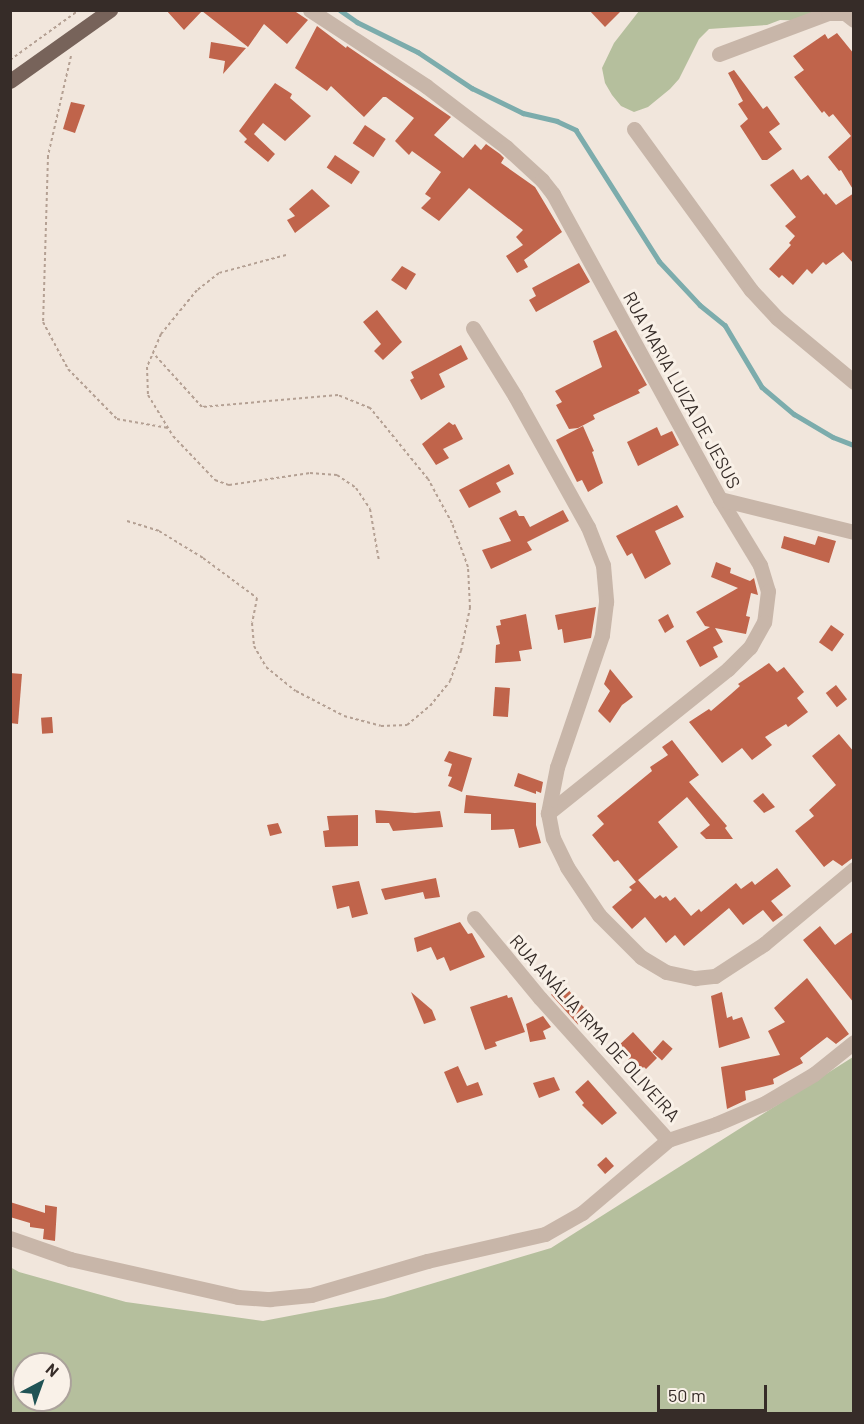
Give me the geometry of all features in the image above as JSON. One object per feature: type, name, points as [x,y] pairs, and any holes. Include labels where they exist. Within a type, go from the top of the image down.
[{"type":"main road","points":[[10,81],[110,10]]},
{"type":"street","name":"RUA MARIA LUIZA DE JESUS","points":[[310,10],[426,86],[506,147],[542,180],[553,194],[720,499],[760,565],[768,591],[764,622],[750,647],[728,669],[548,813]]},
{"type":"street","points":[[719,54],[828,13],[845,12],[854,20]]},
{"type":"street","points":[[634,129],[750,290],[777,318],[854,382]]},
{"type":"street","points":[[473,328],[515,396],[588,527],[603,565],[606,602],[602,635],[557,767],[548,813],[553,838],[567,867],[599,915],[641,957],[666,972],[695,978],[715,976],[764,944],[854,868]]},
{"type":"street","points":[[720,499],[854,532]]},
{"type":"street","name":"RUA ANÁLIA IRMA DE OLIVEIRA","points":[[474,918],[540,998],[668,1140],[716,1124],[765,1103],[814,1074],[854,1042]]},
{"type":"street","points":[[10,1238],[70,1259],[238,1297],[270,1299],[310,1294],[427,1261],[544,1234],[582,1213],[668,1140]]},
{"type":"path","points":[[10,60],[79,10]]},
{"type":"path","points":[[76,36],[48,156],[43,322],[68,369],[117,419],[168,428]]},
{"type":"path","points":[[286,255],[219,273],[197,290],[161,334],[147,367],[148,395],[168,428],[215,480],[229,485],[310,473],[337,475],[356,488],[370,509],[379,561]]},
{"type":"path","points":[[127,521],[168,537],[203,558],[257,598],[252,623],[254,646],[266,667],[296,691],[345,716],[381,726],[407,725],[430,706],[450,681],[461,651],[470,608],[468,567],[452,523],[428,479],[370,408],[338,395],[202,406],[153,353]]},
{"type":"green space","points":[[639,11],[821,11],[812,21],[780,20],[767,25],[709,29],[699,39],[679,79],[670,89],[648,107],[634,112],[621,106],[612,95],[605,83],[602,68],[614,43]]},
{"type":"green space","points":[[853,1057],[853,1413],[11,1413],[10,1267],[19,1272],[126,1302],[263,1321],[384,1298],[551,1248]]},
{"type":"building","points":[[166,10],[293,10],[308,20],[287,44],[264,24],[248,47],[202,11],[184,30]]},
{"type":"building","points":[[589,10],[622,10],[605,27]]},
{"type":"building","points":[[317,26],[346,48],[347,46],[451,117],[434,135],[463,158],[475,144],[481,150],[486,144],[504,158],[501,163],[535,187],[562,232],[524,260],[528,267],[517,273],[506,256],[523,245],[516,237],[523,230],[469,188],[439,221],[421,208],[431,198],[425,194],[441,172],[412,151],[409,155],[395,141],[414,118],[386,97],[383,97],[364,117],[331,86],[327,91],[295,68]]},
{"type":"building","points":[[837,33],[854,54],[854,191],[841,170],[839,171],[828,157],[851,136],[833,114],[829,117],[824,111],[822,113],[794,77],[804,70],[793,56],[825,34],[828,39]]},
{"type":"building","points":[[211,42],[246,48],[223,74],[225,61],[209,58]]},
{"type":"building","points":[[734,70],[763,109],[767,106],[780,124],[769,132],[782,149],[767,160],[762,160],[740,126],[748,119],[738,104],[743,101],[728,73]]},
{"type":"building","points":[[275,83],[292,94],[290,98],[311,116],[285,141],[263,123],[254,134],[275,154],[268,162],[244,142],[247,139],[239,131]]},
{"type":"building","points":[[71,102],[85,105],[75,133],[63,129]]},
{"type":"building","points":[[365,125],[386,139],[373,157],[353,143]]},
{"type":"building","points":[[335,155],[360,172],[351,184],[327,167]]},
{"type":"building","points":[[793,169],[801,180],[808,175],[824,195],[826,193],[836,205],[854,193],[854,264],[843,252],[826,265],[823,262],[812,274],[807,269],[793,285],[782,275],[779,278],[769,269],[791,245],[789,243],[795,236],[785,226],[796,217],[770,185]]},
{"type":"building","points":[[312,189],[330,206],[295,233],[287,220],[295,216],[289,209]]},
{"type":"building","points":[[579,263],[590,282],[536,312],[529,300],[536,296],[532,288]]},
{"type":"building","points":[[402,266],[416,274],[406,290],[391,280]]},
{"type":"building","points":[[377,310],[402,342],[383,360],[374,351],[381,344],[363,322]]},
{"type":"building","points":[[616,330],[647,385],[638,390],[640,393],[593,415],[595,419],[578,428],[569,429],[556,405],[562,402],[555,391],[602,367],[593,341]]},
{"type":"building","points":[[461,345],[468,359],[439,374],[445,387],[421,400],[410,380],[414,378],[411,372]]},
{"type":"building","points":[[449,422],[455,424],[463,439],[443,449],[449,458],[436,465],[422,444]]},
{"type":"building","points":[[583,426],[594,451],[592,452],[603,483],[588,492],[582,480],[577,482],[556,440]]},
{"type":"building","points":[[657,427],[661,436],[672,431],[679,445],[638,466],[627,442]]},
{"type":"building","points":[[509,464],[514,474],[496,483],[501,492],[469,508],[459,490]]},
{"type":"building","points":[[677,505],[684,517],[655,531],[671,564],[645,579],[632,553],[627,556],[616,536]]},
{"type":"building","points":[[516,510],[519,516],[524,516],[530,527],[563,510],[569,521],[527,542],[532,550],[491,569],[482,550],[511,541],[499,518]]},
{"type":"building","points":[[784,536],[815,545],[818,536],[836,541],[829,563],[781,548]]},
{"type":"building","points":[[716,562],[731,568],[730,573],[750,581],[754,578],[758,595],[751,593],[746,616],[750,617],[746,634],[715,628],[723,642],[713,647],[718,657],[700,667],[686,641],[710,627],[705,626],[696,612],[738,588],[711,577]]},
{"type":"building","points":[[596,607],[591,638],[564,643],[562,629],[558,630],[555,615]]},
{"type":"building","points":[[526,614],[532,649],[519,651],[521,661],[495,663],[496,645],[500,644],[496,626],[501,625],[500,620]]},
{"type":"building","points":[[668,614],[674,627],[665,633],[658,620]]},
{"type":"building","points":[[831,625],[844,634],[832,651],[819,642]]},
{"type":"building","points":[[769,663],[777,672],[784,667],[804,692],[797,698],[808,712],[788,727],[786,724],[765,737],[772,745],[752,760],[742,748],[722,763],[689,722],[709,709],[711,711],[740,686],[738,684]]},
{"type":"building","points":[[610,669],[633,697],[622,705],[610,723],[598,711],[610,691],[604,684]]},
{"type":"building","points":[[10,673],[22,674],[18,724],[10,723]]},
{"type":"building","points":[[836,685],[847,699],[837,707],[826,693]]},
{"type":"building","points":[[495,687],[510,688],[508,717],[493,716]]},
{"type":"building","points":[[52,717],[53,733],[42,734],[41,718]]},
{"type":"building","points":[[839,734],[854,752],[854,857],[842,866],[833,860],[824,867],[795,831],[814,816],[809,810],[836,785],[812,756]]},
{"type":"building","points":[[672,740],[699,775],[689,782],[727,826],[725,828],[733,839],[706,839],[700,833],[710,825],[687,797],[658,822],[678,847],[638,880],[655,899],[660,895],[663,898],[666,896],[670,901],[675,897],[691,916],[699,909],[701,912],[736,883],[741,889],[752,881],[755,885],[777,868],[791,886],[771,901],[783,915],[773,922],[763,910],[743,925],[729,908],[684,946],[675,935],[666,943],[645,917],[632,929],[612,907],[632,890],[629,887],[636,882],[618,860],[614,862],[592,835],[604,824],[597,816],[652,771],[650,767],[668,755],[662,747]]},
{"type":"building","points":[[449,751],[472,758],[462,792],[448,786],[452,777],[448,776],[452,764],[444,761]]},
{"type":"building","points":[[518,773],[543,782],[541,793],[536,791],[536,794],[514,786]]},
{"type":"building","points":[[763,793],[775,807],[764,813],[753,801]]},
{"type":"building","points":[[466,795],[536,803],[536,825],[541,843],[519,848],[514,829],[491,830],[491,814],[464,813]]},
{"type":"building","points":[[375,810],[415,813],[440,811],[443,827],[393,831],[389,823],[376,823]]},
{"type":"building","points":[[358,815],[358,846],[325,847],[323,831],[329,830],[327,816]]},
{"type":"building","points":[[278,823],[282,833],[270,836],[267,825]]},
{"type":"building","points":[[436,878],[440,897],[425,899],[423,892],[385,900],[381,889]]},
{"type":"building","points":[[359,881],[368,914],[352,918],[349,906],[337,909],[332,886]]},
{"type":"building","points":[[460,922],[468,934],[472,933],[485,957],[450,971],[444,957],[437,960],[431,947],[417,952],[414,938]]},
{"type":"building","points":[[820,926],[835,945],[854,931],[854,1003],[803,940]]},
{"type":"building","points":[[807,978],[849,1034],[836,1044],[827,1037],[800,1058],[803,1063],[773,1079],[774,1084],[745,1091],[746,1100],[727,1109],[721,1067],[780,1055],[768,1031],[785,1022],[774,1008]]},
{"type":"building","points":[[563,984],[590,1014],[578,1024],[551,995]]},
{"type":"building","points":[[411,992],[432,1010],[436,1020],[424,1024]]},
{"type":"building","points":[[722,992],[727,1018],[732,1016],[733,1020],[742,1017],[750,1038],[719,1048],[711,996]]},
{"type":"building","points":[[507,995],[508,998],[512,997],[525,1032],[495,1042],[497,1046],[485,1050],[470,1007]]},
{"type":"building","points":[[543,1016],[551,1027],[543,1031],[546,1039],[530,1042],[526,1024]]},
{"type":"building","points":[[633,1032],[657,1058],[646,1069],[644,1067],[639,1071],[617,1047]]},
{"type":"building","points":[[663,1040],[673,1049],[662,1061],[652,1052]]},
{"type":"building","points":[[458,1066],[467,1086],[478,1082],[483,1095],[457,1103],[444,1072]]},
{"type":"building","points":[[554,1077],[560,1090],[539,1098],[533,1083]]},
{"type":"building","points":[[588,1080],[617,1113],[602,1125],[582,1105],[584,1103],[575,1092]]},
{"type":"building","points":[[606,1157],[614,1166],[605,1174],[597,1165]]},
{"type":"building","points":[[10,1202],[45,1213],[45,1205],[57,1207],[55,1241],[43,1239],[44,1229],[30,1227],[30,1223],[10,1217]]},
{"type":"waterway","points":[[340,10],[357,22],[418,52],[472,88],[523,113],[557,121],[576,130],[659,261],[700,305],[725,325],[762,387],[794,414],[833,437],[854,445]]}]
